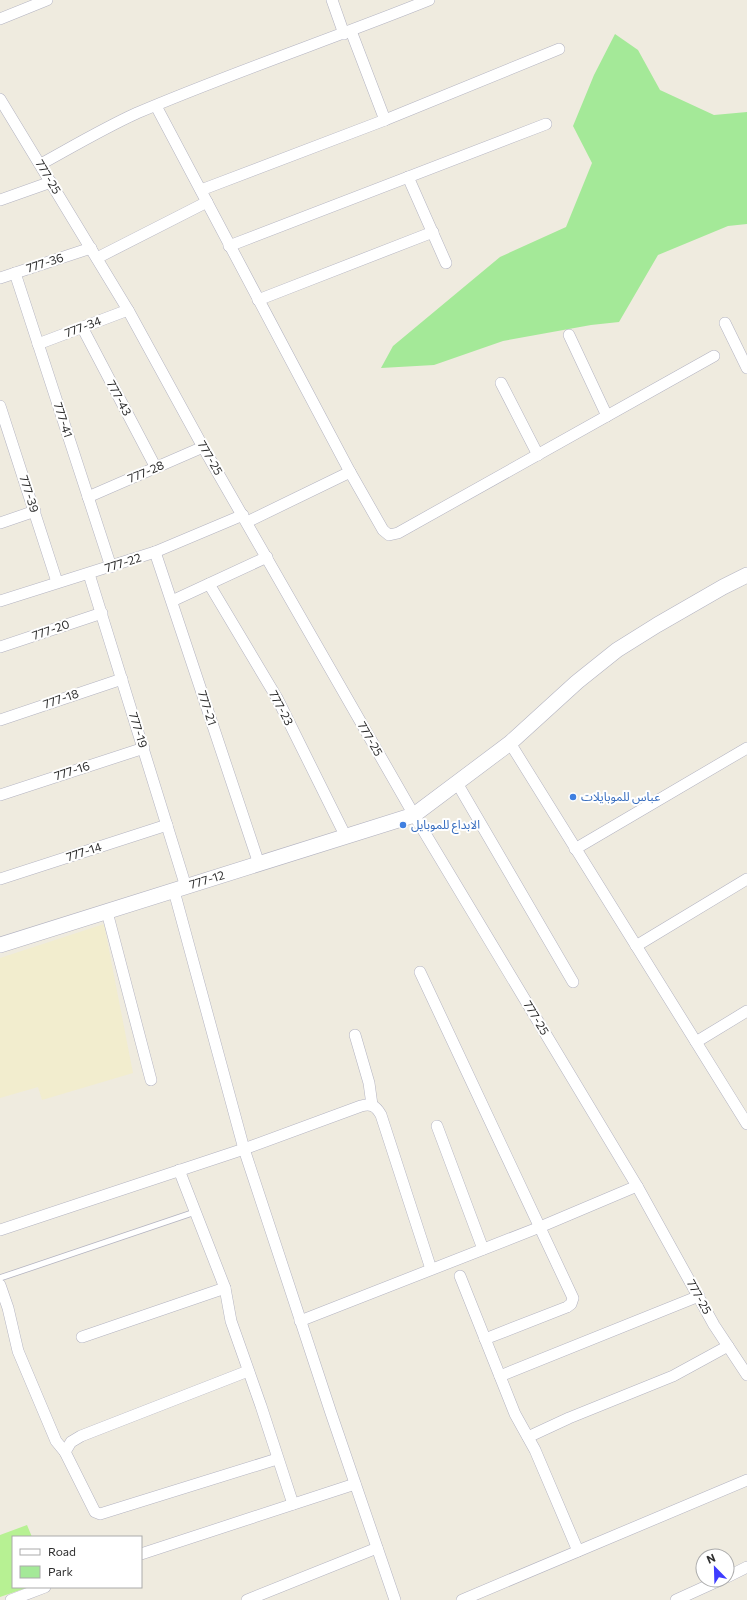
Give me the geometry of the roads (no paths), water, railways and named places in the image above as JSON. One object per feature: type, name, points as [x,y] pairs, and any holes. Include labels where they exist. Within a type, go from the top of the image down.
[{"type":"street","points":[[0,19],[47,0]]},
{"type":"street","points":[[332,0],[385,120]]},
{"type":"street","points":[[40,164],[129,118],[156,106],[204,86],[429,0]]},
{"type":"street","points":[[201,190],[385,120],[559,49]]},
{"type":"street","name":"777-25","points":[[0,99],[128,310],[203,447],[414,815],[637,1186],[728,1346],[747,1375]]},
{"type":"street","points":[[156,106],[350,472],[383,530],[389,535],[398,533],[714,356]]},
{"type":"street","points":[[0,120],[11,116]]},
{"type":"street","points":[[229,246],[546,124]]},
{"type":"street","points":[[408,177],[446,263]]},
{"type":"street","points":[[0,200],[51,182]]},
{"type":"street","points":[[97,258],[207,202]]},
{"type":"street","points":[[258,300],[433,232]]},
{"type":"street","name":"777-36","points":[[0,278],[91,248]]},
{"type":"street","name":"777-41","points":[[14,273],[111,567]]},
{"type":"street","name":"777-34","points":[[38,344],[128,310]]},
{"type":"street","points":[[725,323],[747,368]]},
{"type":"street","name":"777-43","points":[[82,327],[156,468]]},
{"type":"street","points":[[569,335],[607,416]]},
{"type":"street","points":[[501,383],[538,455]]},
{"type":"street","name":"777-39","points":[[0,406],[58,582]]},
{"type":"street","name":"777-28","points":[[88,497],[203,447]]},
{"type":"street","name":"777-22","points":[[0,601],[111,567],[245,519],[350,472]]},
{"type":"street","points":[[0,523],[35,511]]},
{"type":"street","name":"777-21","points":[[155,552],[259,864]]},
{"type":"street","points":[[172,601],[267,557]]},
{"type":"street","name":"777-19","points":[[89,574],[167,825],[180,889],[244,1149],[300,1321],[395,1600]]},
{"type":"street","name":"777-12","points":[[0,945],[414,815],[510,743],[577,682],[617,650],[722,587],[747,575]]},
{"type":"street","name":"777-23","points":[[209,584],[277,698],[346,837]]},
{"type":"street","name":"777-20","points":[[0,647],[102,613]]},
{"type":"street","name":"777-18","points":[[0,720],[122,678]]},
{"type":"street","points":[[510,743],[747,1124]]},
{"type":"street","name":"777-16","points":[[0,794],[144,748]]},
{"type":"street","points":[[575,849],[747,748]]},
{"type":"street","points":[[457,783],[573,982]]},
{"type":"street","name":"777-14","points":[[0,879],[167,825]]},
{"type":"street","points":[[636,946],[747,880]]},
{"type":"street","points":[[107,912],[151,1080]]},
{"type":"street","points":[[420,972],[573,1298],[571,1304],[567,1307],[485,1339]]},
{"type":"street","points":[[696,1042],[747,1011]]},
{"type":"street","points":[[355,1035],[369,1083],[372,1105]]},
{"type":"street","points":[[0,1230],[244,1149],[361,1106],[372,1105],[376,1107],[380,1115],[431,1269]]},
{"type":"street","points":[[437,1126],[483,1249]]},
{"type":"street","points":[[178,1170],[225,1288],[231,1321],[261,1406],[292,1504]]},
{"type":"street","points":[[300,1321],[540,1227],[637,1186]]},
{"type":"street","points":[[460,1276],[514,1414],[535,1450],[578,1551]]},
{"type":"street","points":[[0,1285],[8,1308],[18,1351],[56,1441],[64,1452],[95,1512],[100,1514],[277,1459]]},
{"type":"street","points":[[82,1337],[225,1288]]},
{"type":"street","points":[[500,1376],[699,1296]]},
{"type":"street","points":[[528,1437],[569,1418],[673,1376],[728,1346]]},
{"type":"street","points":[[64,1452],[71,1442],[81,1436],[248,1371]]},
{"type":"street","points":[[462,1600],[747,1480]]},
{"type":"street","points":[[142,1554],[355,1484]]},
{"type":"street","points":[[247,1600],[377,1548]]},
{"type":"street","points":[[735,1573],[747,1568]]},
{"type":"street","points":[[11,1600],[42,1588]]},
{"type":"street","points":[[676,1600],[702,1588]]},
{"type":"lane","points":[[0,1278],[195,1212]]},
{"type":"place","name":"عباس للموبايلات","points":[[573,797]]},
{"type":"place","name":"الابداع للموبايل","points":[[403,825]]}]
